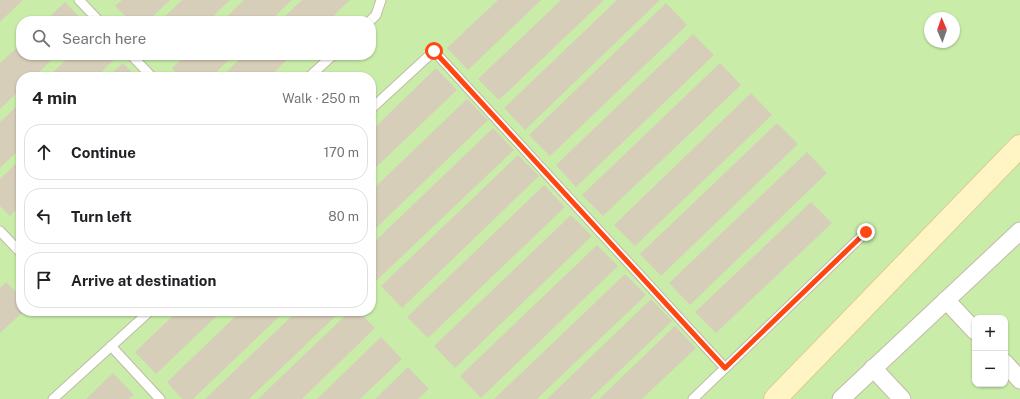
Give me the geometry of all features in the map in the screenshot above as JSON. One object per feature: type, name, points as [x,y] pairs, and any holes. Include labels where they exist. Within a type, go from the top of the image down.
[{"type":"main road","points":[[775,399],[1020,146]]},
{"type":"street","points":[[841,399],[946,300],[1018,237]]},
{"type":"street","points":[[946,300],[972,328]]},
{"type":"street","points":[[1008,366],[1020,380]]},
{"type":"street","points":[[873,368],[902,399]]},
{"type":"lane","points":[[79,0],[94,16]]},
{"type":"lane","points":[[375,16],[381,0]]},
{"type":"lane","points":[[376,104],[434,51],[725,368]]},
{"type":"lane","points":[[136,60],[147,72]]},
{"type":"lane","points":[[314,72],[328,60]]},
{"type":"lane","points":[[0,231],[16,248]]},
{"type":"lane","points":[[693,399],[866,232]]},
{"type":"lane","points":[[53,399],[144,316]]},
{"type":"lane","points":[[111,346],[160,399]]},
{"type":"green space","points":[[0,0],[1020,0],[1020,399],[0,399]]},
{"type":"building","points":[[0,0],[23,0],[0,22]]},
{"type":"building","points":[[122,0],[170,0],[153,16],[125,16],[115,6]]},
{"type":"building","points":[[182,0],[230,0],[213,16],[165,16]]},
{"type":"building","points":[[244,0],[292,0],[275,16],[227,16]]},
{"type":"building","points":[[302,0],[350,0],[333,16],[285,16]]},
{"type":"building","points":[[498,0],[541,0],[468,70],[447,48]]},
{"type":"building","points":[[561,0],[604,0],[499,100],[478,79]]},
{"type":"building","points":[[617,0],[660,0],[525,130],[504,108]]},
{"type":"building","points":[[65,2],[78,16],[50,16]]},
{"type":"building","points":[[666,3],[687,25],[550,156],[529,135]]},
{"type":"building","points":[[693,34],[714,55],[576,187],[556,165]]},
{"type":"building","points":[[16,49],[16,60],[52,60],[39,72],[16,72],[16,94],[0,109],[0,63]]},
{"type":"building","points":[[66,60],[114,60],[101,72],[53,72]]},
{"type":"building","points":[[181,60],[229,60],[216,72],[176,72],[172,68]]},
{"type":"building","points":[[239,60],[287,60],[274,72],[226,72]]},
{"type":"building","points":[[123,63],[132,72],[113,72]]},
{"type":"building","points":[[720,63],[741,85],[603,216],[582,195]]},
{"type":"building","points":[[436,68],[457,90],[376,167],[376,126]]},
{"type":"building","points":[[751,93],[772,115],[635,246],[614,225]]},
{"type":"building","points":[[467,99],[488,120],[376,228],[376,186]]},
{"type":"building","points":[[16,107],[16,153],[0,168],[0,122]]},
{"type":"building","points":[[777,123],[798,144],[661,276],[640,254]]},
{"type":"building","points":[[493,128],[514,150],[376,281],[376,240]]},
{"type":"building","points":[[807,152],[827,173],[690,305],[669,283]]},
{"type":"building","points":[[518,155],[539,176],[402,308],[381,286]]},
{"type":"building","points":[[16,164],[16,210],[10,216],[0,206],[0,179]]},
{"type":"building","points":[[544,185],[565,207],[428,338],[407,317]]},
{"type":"building","points":[[811,202],[832,223],[716,333],[695,312]]},
{"type":"building","points":[[571,215],[592,236],[455,368],[434,346]]},
{"type":"building","points":[[597,245],[618,266],[481,398],[460,376]]},
{"type":"building","points":[[625,274],[646,295],[537,399],[494,399]]},
{"type":"building","points":[[6,282],[16,292],[16,316],[19,316],[0,333],[0,288]]},
{"type":"building","points":[[651,299],[672,321],[590,399],[547,399]]},
{"type":"building","points":[[173,316],[217,316],[156,374],[135,352]]},
{"type":"building","points":[[236,316],[280,316],[193,399],[182,399],[167,382]]},
{"type":"building","points":[[292,316],[336,316],[249,399],[205,399]]},
{"type":"building","points":[[345,316],[363,316],[375,328],[302,399],[258,399]]},
{"type":"building","points":[[675,326],[696,348],[642,399],[599,399]]},
{"type":"building","points":[[381,337],[402,359],[360,399],[317,399]]},
{"type":"building","points":[[408,367],[429,389],[418,399],[375,399]]},
{"type":"building","points":[[113,373],[134,395],[129,399],[86,399]]},
{"type":"route","points":[[434,51],[725,368],[866,232]]}]
